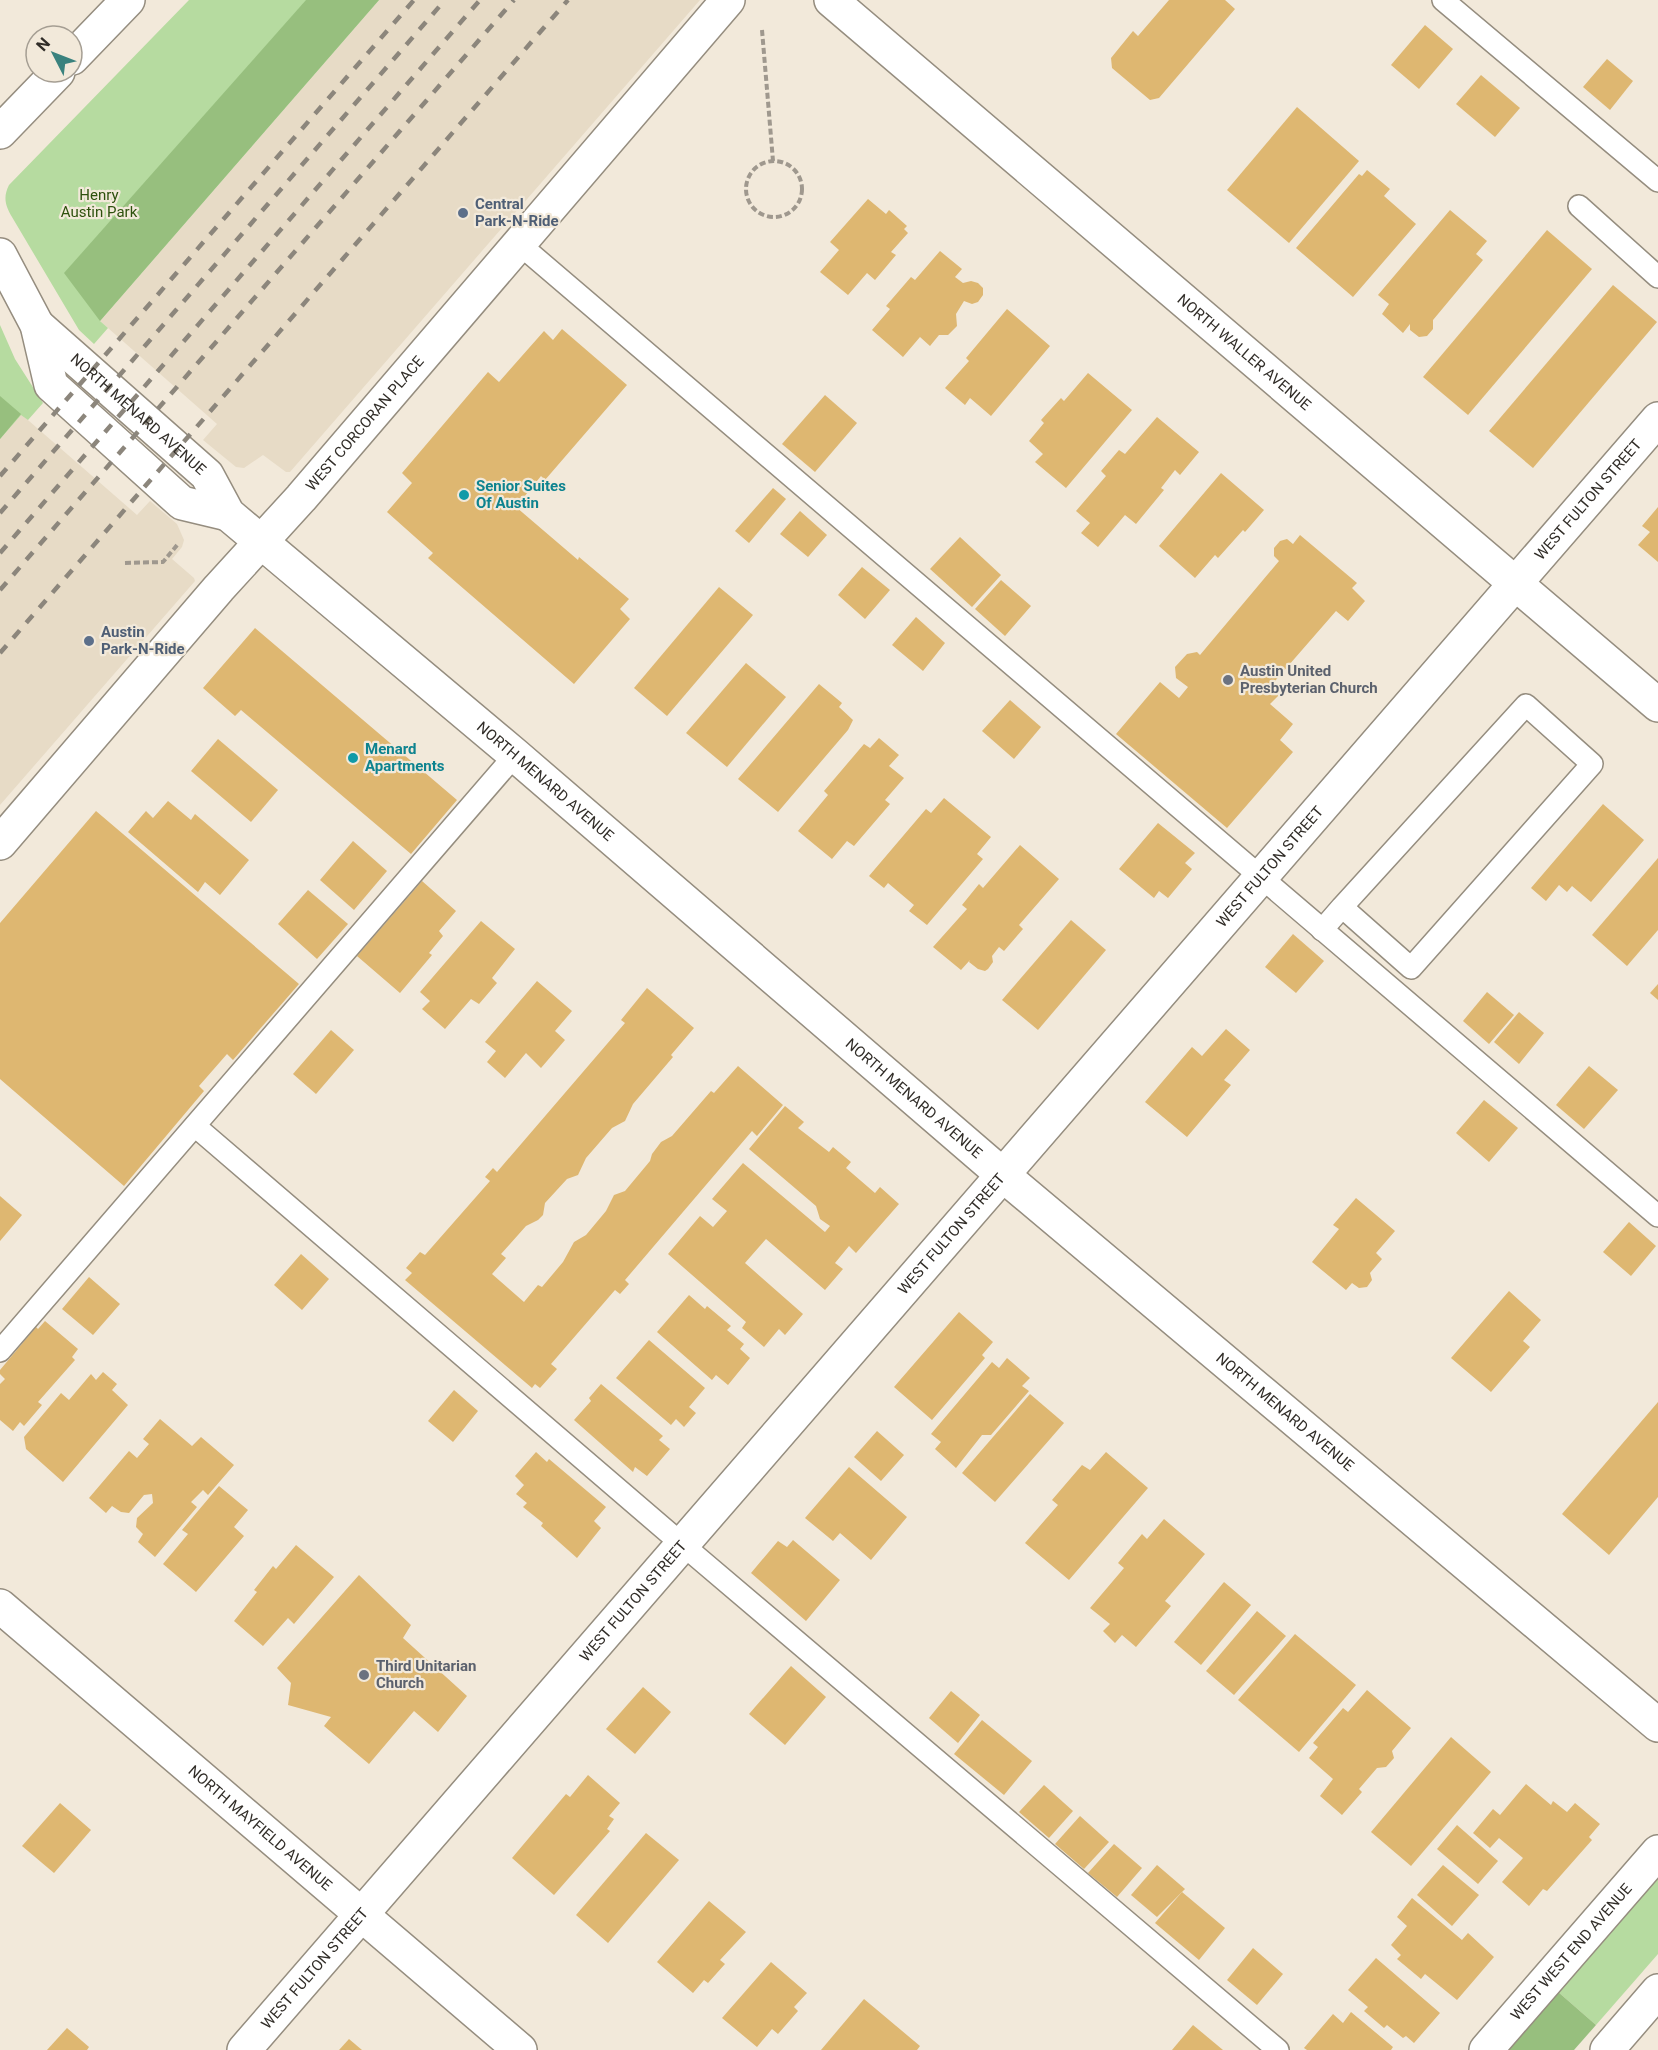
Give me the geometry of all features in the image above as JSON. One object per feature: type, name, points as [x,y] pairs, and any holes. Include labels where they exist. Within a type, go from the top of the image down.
[{"type":"street","points":[[84,46],[128,0]]},
{"type":"street","name":"WEST CORCORAN PLACE","points":[[0,843],[728,0]]},
{"type":"street","name":"NORTH WALLER AVENUE","points":[[831,0],[1658,705]]},
{"type":"street","points":[[0,132],[46,84]]},
{"type":"street","name":"NORTH MENARD AVENUE","points":[[0,255],[37,325],[51,385],[182,503],[228,514],[515,755],[1004,1176],[1658,1725]]},
{"type":"street","name":"WEST FULTON STREET","points":[[244,2050],[1658,419]]},
{"type":"street","name":"NORTH MAYFIELD AVENUE","points":[[0,1605],[520,2050]]},
{"type":"street","name":"WEST WEST END AVENUE","points":[[1486,2050],[1658,1852]]},
{"type":"street","points":[[1607,2050],[1658,1991]]},
{"type":"lane","points":[[1443,0],[1658,181]]},
{"type":"lane","points":[[1579,206],[1658,278]]},
{"type":"lane","points":[[518,243],[1658,1216]]},
{"type":"lane","points":[[1322,930],[1342,907],[1526,705],[1592,764],[1411,968],[1342,907]]},
{"type":"lane","points":[[0,1351],[515,755]]},
{"type":"lane","points":[[195,1126],[683,1545],[1278,2050]]},
{"type":"path","points":[[762,30],[773,161]]},
{"type":"path","points":[[773,161],[782,162],[791,167],[798,174],[802,183],[800,202],[786,215],[776,218],[767,217],[752,208],[746,191],[746,183],[756,167],[773,161]]},
{"type":"path","points":[[125,562],[163,562],[178,544]]},
{"type":"shaded area","points":[[379,0],[700,0],[290,472],[286,472],[263,455],[244,468],[236,467],[203,440],[217,424],[100,321]]},
{"type":"shaded area","points":[[21,414],[137,515],[150,501],[177,524],[184,540],[182,547],[172,559],[195,581],[0,805],[0,439]]},
{"type":"green space","name":"Henry Austin Park","points":[[189,0],[379,0],[100,321],[108,328],[94,344],[79,330],[12,217],[6,205],[6,193],[9,185]]},
{"type":"green space","points":[[306,0],[379,0],[100,321],[64,273]]},
{"type":"green space","points":[[0,325],[15,359],[43,403],[28,420],[21,415],[0,439]]},
{"type":"green space","points":[[0,396],[21,414],[0,439]]},
{"type":"green space","points":[[1658,1875],[1658,1954],[1596,2025],[1557,1991]]},
{"type":"green space","points":[[1557,1991],[1596,2025],[1574,2050],[1506,2050]]},
{"type":"building","points":[[1169,0],[1225,0],[1235,9],[1159,98],[1150,100],[1112,68],[1111,58],[1133,31],[1138,36]]},
{"type":"building","points":[[1425,25],[1453,49],[1419,89],[1391,65]]},
{"type":"building","points":[[1607,59],[1633,81],[1610,110],[1583,87]]},
{"type":"building","points":[[1481,75],[1520,108],[1495,137],[1456,104]]},
{"type":"building","points":[[1297,107],[1359,161],[1289,243],[1227,190]]},
{"type":"building","points":[[1367,170],[1390,189],[1384,196],[1416,224],[1353,297],[1296,248],[1359,174],[1362,176]]},
{"type":"building","points":[[868,199],[886,214],[889,210],[907,226],[904,229],[908,233],[891,252],[896,255],[875,280],[867,273],[848,295],[820,272],[839,250],[830,242]]},
{"type":"building","points":[[1450,210],[1487,241],[1476,254],[1483,260],[1433,320],[1433,329],[1427,336],[1419,337],[1410,330],[1410,324],[1403,333],[1382,314],[1389,304],[1378,295]]},
{"type":"building","points":[[1547,230],[1592,269],[1468,415],[1423,377]]},
{"type":"building","points":[[940,251],[962,269],[955,277],[963,283],[971,281],[978,283],[983,288],[983,295],[978,302],[972,304],[964,301],[956,314],[957,326],[948,335],[939,335],[930,346],[920,337],[903,357],[872,330],[890,309],[886,306],[911,277],[915,280]]},
{"type":"building","points":[[1613,285],[1657,322],[1533,468],[1489,431]]},
{"type":"building","points":[[1007,309],[1050,346],[991,416],[970,398],[965,405],[945,388],[969,361],[966,358]]},
{"type":"building","name":"Senior Suites Of Austin","points":[[562,329],[627,385],[545,480],[541,476],[516,507],[578,560],[579,557],[629,599],[620,609],[630,619],[574,684],[428,558],[433,553],[387,512],[412,483],[402,473],[488,372],[499,382],[544,331],[553,340]]},
{"type":"building","points":[[1088,373],[1132,410],[1066,488],[1035,462],[1043,454],[1029,441],[1044,423],[1041,420],[1061,398],[1064,401]]},
{"type":"building","points":[[825,395],[857,423],[815,472],[782,444]]},
{"type":"building","points":[[1157,417],[1199,452],[1180,475],[1175,470],[1161,488],[1164,490],[1136,524],[1125,515],[1098,547],[1081,533],[1090,523],[1076,511],[1106,476],[1101,471],[1119,450],[1125,454]]},
{"type":"building","points":[[1221,473],[1264,510],[1218,558],[1215,555],[1195,578],[1159,546]]},
{"type":"building","points":[[773,488],[786,499],[749,543],[735,531]]},
{"type":"building","points":[[1658,507],[1658,562],[1638,545],[1650,532],[1642,526]]},
{"type":"building","points":[[800,511],[827,535],[808,557],[780,534]]},
{"type":"building","name":"Austin United Presbyterian Church","points":[[1300,535],[1357,583],[1352,588],[1365,601],[1348,621],[1336,611],[1269,688],[1279,695],[1270,704],[1293,724],[1280,740],[1293,752],[1227,828],[1116,734],[1160,682],[1179,698],[1188,687],[1176,678],[1175,667],[1187,654],[1197,652],[1200,655],[1279,561],[1274,556],[1274,548],[1280,541],[1287,539],[1293,544]]},
{"type":"building","points":[[960,537],[1001,575],[972,607],[930,569]]},
{"type":"building","points":[[862,567],[890,590],[865,619],[838,595]]},
{"type":"building","points":[[1001,580],[1031,606],[1005,636],[975,609]]},
{"type":"building","points":[[719,587],[753,615],[667,716],[634,688]]},
{"type":"building","points":[[916,617],[945,643],[923,671],[892,645]]},
{"type":"building","name":"Menard Apartments","points":[[255,628],[457,800],[411,854],[241,710],[235,716],[203,688]]},
{"type":"building","points":[[746,663],[786,697],[727,767],[686,733]]},
{"type":"building","points":[[819,684],[842,703],[839,707],[853,720],[848,730],[778,812],[738,779]]},
{"type":"building","points":[[1010,700],[1041,727],[1014,759],[982,731]]},
{"type":"building","points":[[879,738],[899,755],[889,766],[904,778],[885,800],[890,804],[854,846],[847,841],[832,859],[798,831],[828,795],[824,791],[864,744],[870,748]]},
{"type":"building","points":[[218,739],[278,790],[251,822],[191,771]]},
{"type":"building","points":[[944,798],[991,837],[977,854],[983,859],[927,925],[909,911],[914,905],[888,883],[884,888],[869,876],[926,809],[931,813]]},
{"type":"building","points":[[168,801],[191,820],[195,814],[249,860],[220,895],[205,882],[198,892],[128,832],[146,811],[153,818]]},
{"type":"building","points":[[1603,804],[1644,840],[1591,902],[1572,886],[1567,892],[1559,885],[1546,901],[1531,888]]},
{"type":"building","points":[[96,811],[299,984],[233,1060],[227,1054],[199,1086],[204,1091],[124,1186],[0,1079],[0,923]]},
{"type":"building","points":[[1158,823],[1195,853],[1185,863],[1192,869],[1168,898],[1159,891],[1154,898],[1119,869]]},
{"type":"building","points":[[353,841],[387,871],[354,910],[320,880]]},
{"type":"building","points":[[1020,845],[1059,879],[1019,925],[1023,929],[1004,951],[999,947],[992,956],[993,962],[988,969],[985,971],[978,969],[969,962],[970,960],[961,970],[933,947],[967,909],[962,905],[979,884],[983,888]]},
{"type":"building","points":[[1658,858],[1658,930],[1627,966],[1592,935]]},
{"type":"building","points":[[422,881],[456,911],[439,931],[443,936],[429,953],[432,955],[400,993],[357,956]]},
{"type":"building","points":[[308,890],[348,924],[317,959],[278,924]]},
{"type":"building","points":[[1071,920],[1106,950],[1038,1030],[1002,1000]]},
{"type":"building","points":[[481,921],[515,949],[492,978],[497,983],[479,1004],[471,999],[445,1029],[422,1009],[430,1001],[420,992]]},
{"type":"building","points":[[1293,934],[1324,961],[1296,993],[1265,967]]},
{"type":"building","points":[[537,981],[572,1011],[555,1031],[565,1040],[541,1068],[526,1053],[505,1078],[487,1062],[496,1051],[485,1042]]},
{"type":"building","points":[[1658,984],[1658,1000],[1650,993]]},
{"type":"building","points":[[647,988],[694,1028],[633,1104],[625,1121],[612,1128],[586,1158],[578,1175],[567,1179],[545,1203],[543,1215],[526,1226],[501,1254],[506,1258],[492,1274],[524,1302],[538,1285],[542,1287],[563,1262],[574,1242],[586,1235],[606,1211],[614,1195],[625,1191],[650,1161],[661,1142],[672,1136],[711,1091],[714,1093],[738,1066],[783,1105],[757,1136],[752,1131],[625,1280],[629,1284],[620,1294],[615,1290],[551,1364],[557,1369],[540,1388],[535,1384],[532,1388],[405,1280],[412,1273],[406,1268],[420,1252],[425,1255],[490,1181],[485,1177],[493,1168],[497,1172],[625,1023],[621,1020]]},
{"type":"building","points":[[1487,992],[1514,1015],[1489,1044],[1463,1021]]},
{"type":"building","points":[[1519,1012],[1544,1033],[1519,1064],[1494,1042]]},
{"type":"building","points":[[1226,1029],[1250,1050],[1224,1080],[1231,1085],[1187,1137],[1145,1102],[1192,1047],[1202,1056]]},
{"type":"building","points":[[331,1030],[354,1050],[316,1094],[293,1074]]},
{"type":"building","points":[[1589,1066],[1618,1090],[1584,1129],[1556,1105]]},
{"type":"building","points":[[1484,1100],[1518,1128],[1489,1162],[1456,1133]]},
{"type":"building","points":[[785,1106],[804,1122],[798,1128],[829,1152],[833,1147],[851,1162],[846,1168],[875,1193],[880,1187],[899,1204],[856,1253],[849,1246],[835,1263],[843,1269],[825,1290],[766,1239],[745,1263],[803,1314],[785,1335],[779,1329],[764,1347],[742,1328],[746,1322],[668,1254],[700,1216],[713,1227],[727,1211],[712,1199],[743,1163],[825,1232],[830,1226],[820,1219],[816,1206],[749,1149]]},
{"type":"building","points":[[0,1196],[22,1215],[0,1241]]},
{"type":"building","points":[[1356,1198],[1395,1231],[1376,1253],[1382,1259],[1370,1273],[1372,1280],[1367,1287],[1359,1288],[1352,1283],[1346,1290],[1312,1262],[1339,1229],[1333,1225]]},
{"type":"building","points":[[1629,1222],[1656,1246],[1631,1276],[1603,1252]]},
{"type":"building","points":[[301,1254],[329,1279],[302,1310],[274,1285]]},
{"type":"building","points":[[89,1277],[120,1304],[93,1335],[62,1309]]},
{"type":"building","points":[[1509,1291],[1541,1320],[1523,1341],[1530,1347],[1491,1392],[1451,1358]]},
{"type":"building","points":[[689,1295],[705,1309],[707,1306],[731,1326],[727,1330],[744,1344],[740,1349],[750,1358],[728,1385],[716,1375],[712,1380],[657,1332]]},
{"type":"building","points":[[959,1312],[993,1342],[982,1355],[985,1358],[932,1420],[894,1387]]},
{"type":"building","points":[[45,1321],[78,1349],[72,1357],[75,1360],[38,1402],[42,1405],[24,1426],[20,1422],[13,1431],[0,1420],[0,1384],[5,1379],[0,1374],[0,1370],[36,1327],[38,1329]]},
{"type":"building","points":[[649,1340],[705,1388],[689,1407],[696,1413],[684,1427],[676,1419],[671,1425],[616,1378]]},
{"type":"building","points":[[1007,1358],[1030,1378],[1022,1386],[1029,1391],[991,1435],[982,1435],[956,1468],[935,1449],[941,1442],[931,1434],[992,1362],[999,1368]]},
{"type":"building","points":[[103,1372],[117,1384],[112,1390],[128,1405],[63,1482],[26,1449],[24,1437],[61,1393],[69,1400],[91,1374],[96,1380]]},
{"type":"building","points":[[601,1384],[663,1436],[659,1440],[670,1449],[647,1476],[635,1467],[633,1472],[574,1420],[591,1401],[589,1398]]},
{"type":"building","points":[[454,1390],[478,1411],[453,1442],[428,1421]]},
{"type":"building","points":[[1030,1394],[1064,1423],[995,1502],[962,1473]]},
{"type":"building","points":[[1658,1402],[1658,1497],[1609,1555],[1562,1514]]},
{"type":"building","points":[[160,1419],[192,1446],[201,1437],[234,1465],[208,1495],[203,1490],[191,1502],[197,1507],[155,1557],[138,1542],[143,1534],[136,1527],[137,1518],[153,1503],[152,1494],[144,1495],[129,1513],[121,1512],[112,1506],[106,1513],[89,1498],[129,1451],[137,1458],[149,1444],[143,1439]]},
{"type":"building","points":[[877,1431],[904,1455],[881,1481],[854,1457]]},
{"type":"building","points":[[536,1452],[547,1462],[549,1459],[606,1507],[594,1521],[601,1528],[577,1558],[541,1526],[543,1523],[523,1507],[527,1503],[516,1494],[524,1485],[515,1476]]},
{"type":"building","points":[[1106,1452],[1148,1488],[1069,1580],[1025,1543],[1058,1505],[1052,1500],[1082,1465],[1090,1470]]},
{"type":"building","points":[[849,1467],[907,1517],[871,1560],[840,1533],[833,1541],[805,1518]]},
{"type":"building","points":[[219,1486],[248,1510],[234,1527],[244,1536],[196,1592],[163,1564],[188,1534],[182,1530]]},
{"type":"building","points":[[1164,1519],[1205,1554],[1165,1601],[1171,1606],[1136,1647],[1122,1635],[1115,1643],[1103,1631],[1110,1624],[1090,1608],[1124,1568],[1118,1563],[1142,1534],[1147,1539]]},
{"type":"building","points":[[793,1540],[840,1580],[806,1621],[751,1573],[778,1541],[787,1547]]},
{"type":"building","points":[[296,1545],[334,1577],[294,1624],[288,1618],[263,1646],[234,1621],[257,1592],[254,1590],[273,1566],[276,1569]]},
{"type":"building","name":"Third Unitarian Church","points":[[359,1575],[411,1625],[403,1638],[467,1696],[438,1732],[414,1711],[369,1764],[324,1726],[331,1717],[288,1705],[291,1683],[277,1668]]},
{"type":"building","points":[[1224,1582],[1251,1605],[1201,1665],[1174,1642]]},
{"type":"building","points":[[1257,1611],[1286,1636],[1234,1695],[1206,1671]]},
{"type":"building","points":[[1295,1634],[1356,1685],[1299,1752],[1238,1700]]},
{"type":"building","points":[[791,1666],[826,1697],[785,1745],[749,1714]]},
{"type":"building","points":[[643,1687],[671,1712],[635,1754],[606,1729]]},
{"type":"building","points":[[1367,1690],[1411,1728],[1392,1751],[1394,1758],[1386,1767],[1377,1768],[1359,1789],[1362,1792],[1342,1815],[1320,1796],[1333,1779],[1309,1758],[1318,1747],[1313,1743],[1343,1708],[1348,1712]]},
{"type":"building","points":[[951,1691],[980,1715],[958,1743],[929,1718]]},
{"type":"building","points":[[982,1720],[1032,1761],[1004,1795],[954,1754]]},
{"type":"building","points":[[1451,1737],[1491,1772],[1411,1866],[1371,1832]]},
{"type":"building","points":[[588,1775],[620,1803],[609,1816],[614,1819],[607,1829],[610,1831],[554,1895],[512,1858],[566,1794],[570,1797]]},
{"type":"building","points":[[1526,1784],[1551,1805],[1553,1801],[1567,1812],[1575,1803],[1600,1824],[1589,1837],[1592,1840],[1547,1891],[1543,1889],[1529,1906],[1502,1882],[1523,1858],[1499,1838],[1490,1848],[1473,1833],[1493,1809],[1500,1815]]},
{"type":"building","points":[[1044,1785],[1073,1811],[1049,1838],[1019,1812]]},
{"type":"building","points":[[60,1803],[91,1830],[54,1873],[22,1846]]},
{"type":"building","points":[[1080,1816],[1109,1842],[1084,1869],[1055,1844]]},
{"type":"building","points":[[1457,1825],[1498,1861],[1478,1884],[1437,1849]]},
{"type":"building","points":[[646,1833],[679,1860],[608,1943],[576,1915]]},
{"type":"building","points":[[1114,1844],[1142,1868],[1117,1897],[1088,1873]]},
{"type":"building","points":[[1157,1865],[1185,1889],[1157,1917],[1131,1895]]},
{"type":"building","points":[[1443,1865],[1479,1895],[1452,1926],[1417,1895]]},
{"type":"building","points":[[1182,1892],[1225,1928],[1199,1960],[1155,1923]]},
{"type":"building","points":[[1412,1898],[1462,1940],[1468,1933],[1494,1957],[1457,2000],[1425,1974],[1421,1979],[1397,1959],[1401,1955],[1391,1945],[1407,1926],[1397,1917]]},
{"type":"building","points":[[709,1901],[746,1932],[720,1960],[725,1964],[708,1983],[704,1980],[693,1993],[657,1962]]},
{"type":"building","points":[[1253,1948],[1283,1974],[1257,2005],[1227,1980]]},
{"type":"building","points":[[1376,1958],[1440,2013],[1414,2043],[1406,2036],[1403,2038],[1387,2025],[1384,2028],[1364,2011],[1368,2007],[1348,1990]]},
{"type":"building","points":[[771,1962],[807,1993],[794,2007],[798,2011],[778,2034],[772,2029],[757,2047],[722,2018]]},
{"type":"building","points":[[864,1999],[920,2046],[917,2050],[821,2050]]},
{"type":"building","points":[[1351,2012],[1393,2047],[1391,2050],[1307,2050],[1304,2048],[1333,2014],[1343,2023]]},
{"type":"building","points":[[1193,2025],[1223,2050],[1172,2050]]},
{"type":"building","points":[[67,2028],[89,2047],[87,2050],[47,2050]]},
{"type":"building","points":[[349,2039],[362,2050],[339,2050]]},
{"type":"railway","points":[[0,476],[414,0]]},
{"type":"railway","points":[[0,513],[445,0]]},
{"type":"railway","points":[[0,553],[480,0]]},
{"type":"railway","points":[[0,590],[514,0]]},
{"type":"railway","points":[[0,653],[568,0]]},
{"type":"place","name":"Central Park-N-Ride","points":[[463,213]]},
{"type":"place","name":"Senior Suites Of Austin","points":[[464,495]]},
{"type":"place","name":"Austin Park-N-Ride","points":[[89,641]]},
{"type":"place","name":"Austin United Presbyterian Church","points":[[1228,680]]},
{"type":"place","name":"Menard Apartments","points":[[353,758]]},
{"type":"place","name":"Third Unitarian Church","points":[[364,1675]]}]
